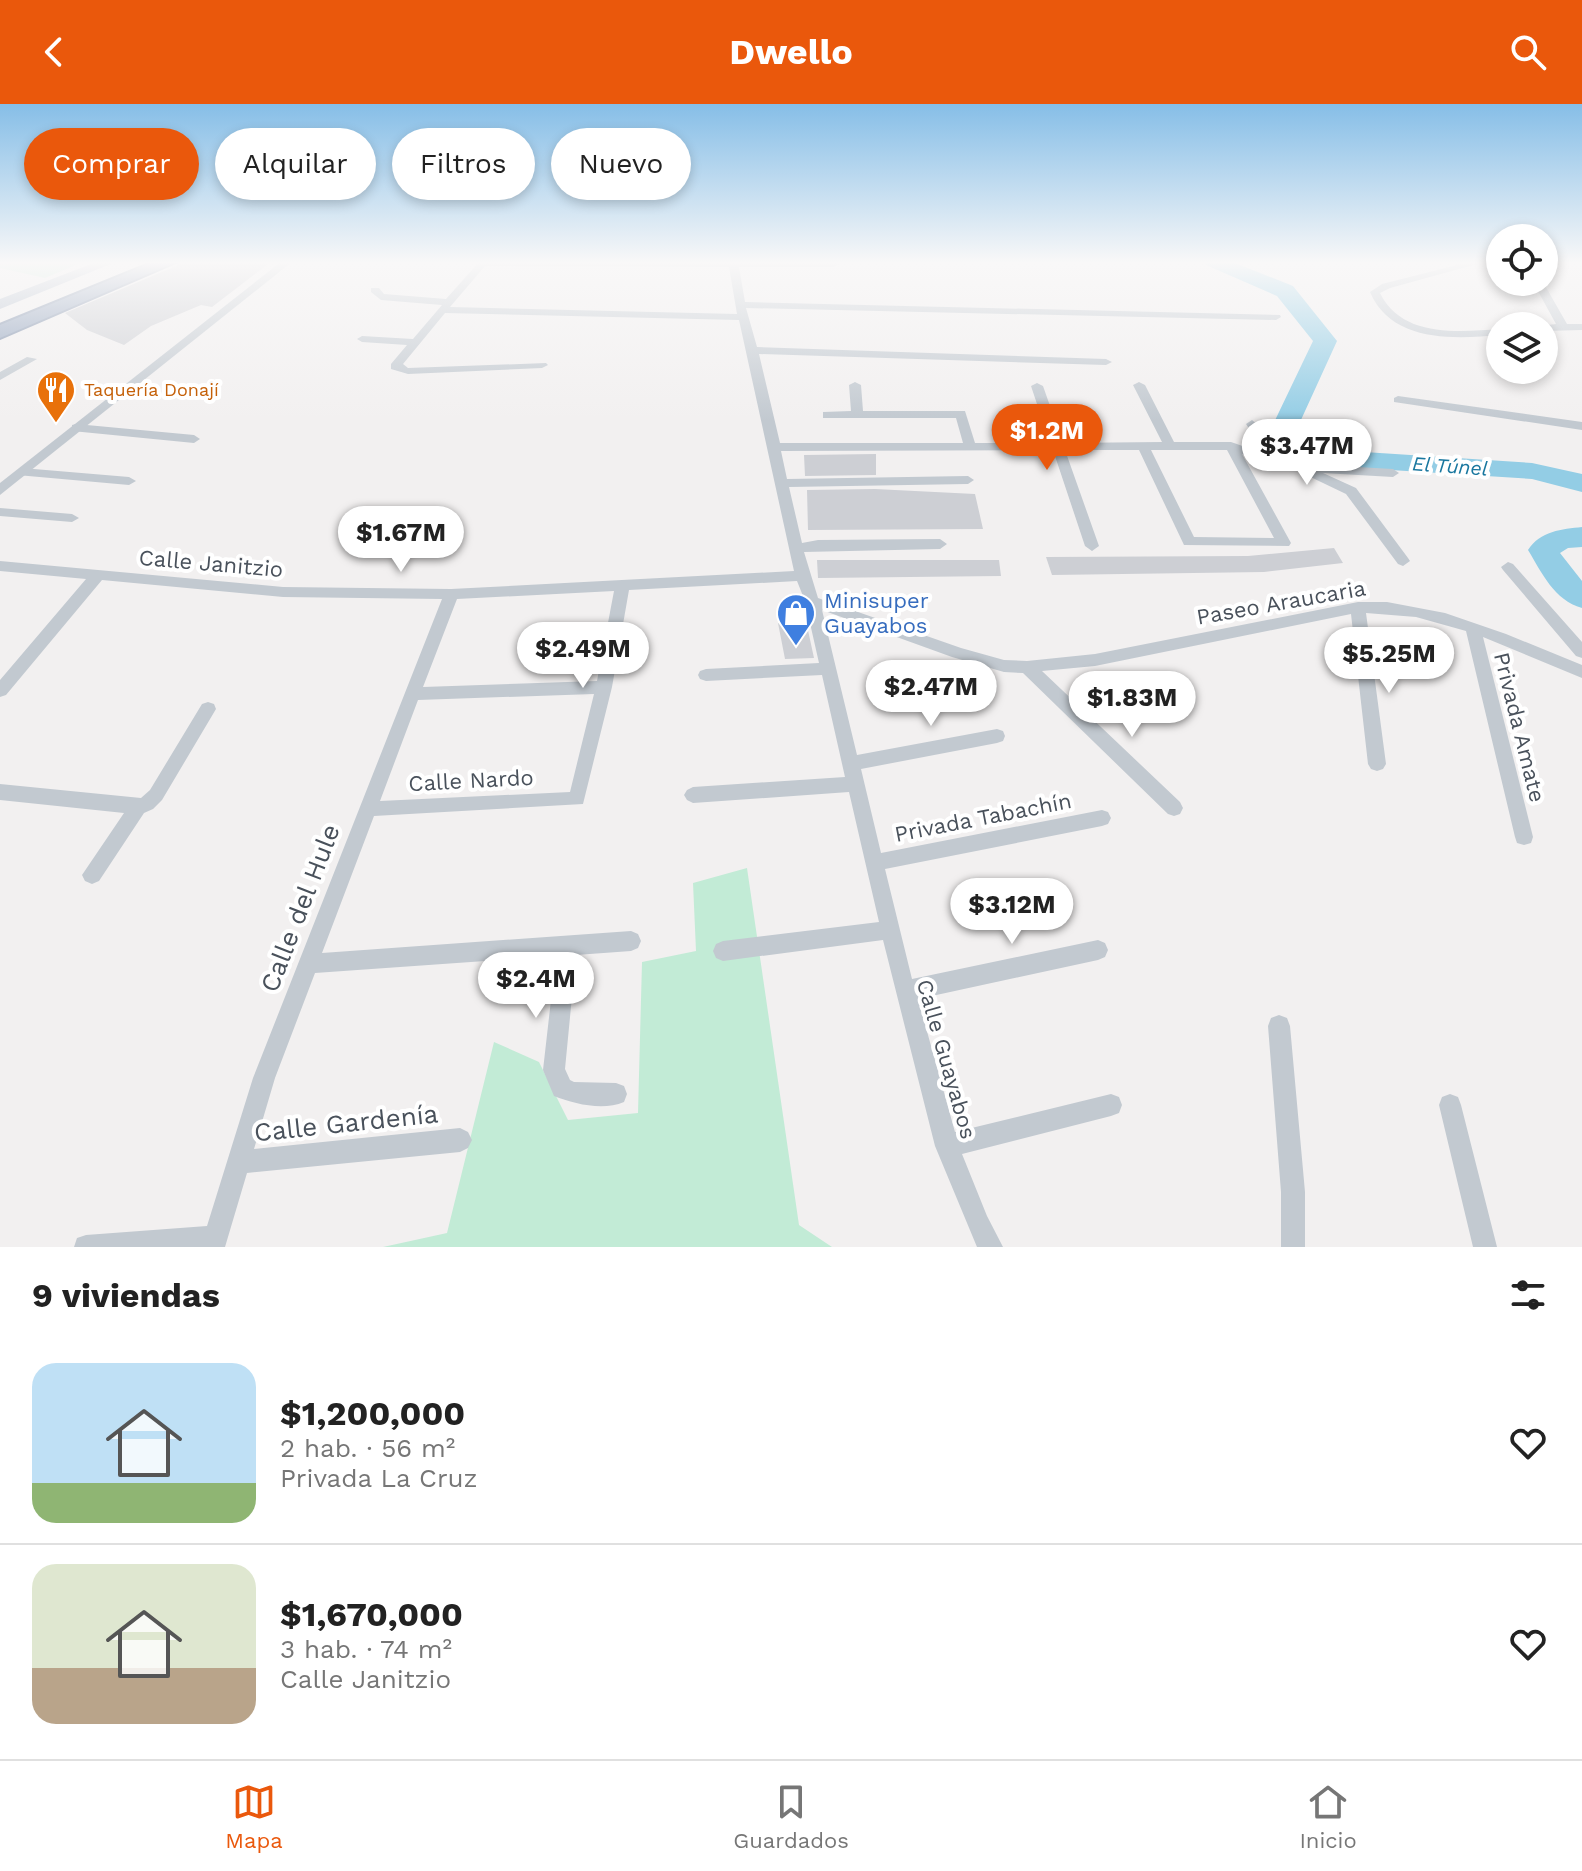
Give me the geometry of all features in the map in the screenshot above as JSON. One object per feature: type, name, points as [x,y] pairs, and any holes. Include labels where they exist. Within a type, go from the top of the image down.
[{"type":"highway","points":[[0,325],[25,314]]},
{"type":"highway","points":[[0,332],[42,314]]},
{"type":"street","points":[[0,490],[220,314]]},
{"type":"street","points":[[438,314],[397,364],[397,369],[542,365]]},
{"type":"street","name":"Calle Guayabos","points":[[742,314],[753,350],[802,576],[812,601],[905,991],[947,1146],[978,1224],[991,1247]]},
{"type":"street","points":[[1039,314],[1276,317]]},
{"type":"street","points":[[1392,314],[1417,331],[1436,335],[1486,333]]},
{"type":"street","points":[[1556,314],[1563,327]]},
{"type":"street","points":[[1558,327],[1582,327]]},
{"type":"street","points":[[362,339],[415,342]]},
{"type":"street","points":[[753,350],[1106,362]]},
{"type":"street","points":[[0,377],[31,359]]},
{"type":"street","points":[[855,385],[857,415]]},
{"type":"street","points":[[1139,385],[1170,446]]},
{"type":"street","points":[[1037,386],[1092,546]]},
{"type":"street","points":[[1398,400],[1582,426]]},
{"type":"street","points":[[827,415],[961,414],[970,446]]},
{"type":"street","points":[[1252,424],[1301,468],[1351,491],[1403,561]]},
{"type":"street","points":[[76,428],[194,439]]},
{"type":"street","points":[[1143,446],[1189,542],[1284,543],[1231,446]]},
{"type":"street","points":[[775,447],[1231,446],[1279,464],[1301,468],[1393,473]]},
{"type":"street","points":[[22,472],[129,481]]},
{"type":"street","points":[[783,483],[968,480]]},
{"type":"street","points":[[0,512],[72,518]]},
{"type":"street","points":[[798,548],[818,545],[940,544]]},
{"type":"street","name":"Calle Janitzio","points":[[0,566],[283,592],[451,594],[802,576]]},
{"type":"street","points":[[1508,567],[1582,652]]},
{"type":"street","points":[[0,691],[98,575]]},
{"type":"street","points":[[412,694],[604,687],[622,587]]},
{"type":"street","name":"Calle del Hule","points":[[214,1242],[237,1162],[306,964],[451,594]]},
{"type":"street","name":"Paseo Araucaria","points":[[812,601],[958,653],[1004,666],[1027,667],[1095,660],[1358,607],[1384,606],[1420,612],[1473,628],[1582,672]]},
{"type":"street","points":[[1358,607],[1377,764]]},
{"type":"street","name":"Privada Amate","points":[[1473,628],[1524,837]]},
{"type":"street","points":[[1027,667],[1174,808]]},
{"type":"street","points":[[706,675],[827,669]]},
{"type":"street","name":"Calle Nardo","points":[[367,809],[577,799],[604,687]]},
{"type":"street","points":[[0,792],[138,807],[147,804],[156,795],[208,709]]},
{"type":"street","points":[[849,764],[997,736]]},
{"type":"street","points":[[693,795],[854,784]]},
{"type":"street","points":[[92,875],[138,807]]},
{"type":"street","name":"Privada Tabachín","points":[[874,863],[1102,818]]},
{"type":"street","points":[[723,951],[890,930]]},
{"type":"street","points":[[306,964],[631,941]]},
{"type":"street","points":[[567,945],[554,1070],[562,1088],[574,1093],[616,1094]]},
{"type":"street","points":[[905,991],[1098,950]]},
{"type":"street","points":[[1279,1026],[1293,1192],[1293,1247]]},
{"type":"street","points":[[947,1146],[1111,1105]]},
{"type":"street","points":[[1450,1105],[1485,1247]]},
{"type":"street","name":"Calle Gardenía","points":[[237,1162],[460,1140]]},
{"type":"street","points":[[86,1247],[214,1242]]},
{"type":"green space","points":[[747,868],[799,1225],[832,1247],[383,1247],[447,1233],[494,1042],[539,1062],[568,1120],[638,1113],[642,962],[696,951],[693,883]]},
{"type":"building","points":[[67,314],[179,314],[151,326],[124,345],[87,330]]},
{"type":"building","points":[[876,454],[876,475],[805,476],[804,455]]},
{"type":"building","points":[[875,489],[975,494],[983,529],[808,530],[807,490]]},
{"type":"building","points":[[1334,548],[1343,563],[1264,572],[1052,575],[1046,557],[1248,556]]},
{"type":"building","points":[[817,560],[999,560],[1001,576],[818,578]]},
{"type":"building","points":[[806,621],[814,658],[785,659],[778,623]]},
{"type":"waterway","name":"El Túnel","points":[[1304,314],[1325,341],[1281,435],[1311,457],[1532,471],[1582,483]]},
{"type":"waterway","name":"El Túnel","points":[[1582,537],[1561,539],[1543,550],[1565,584],[1582,597]]},
{"type":"place","name":"Taquería Donají","points":[[56,424]]},
{"type":"place","name":"Minisuper Guayabos","points":[[796,647]]}]
